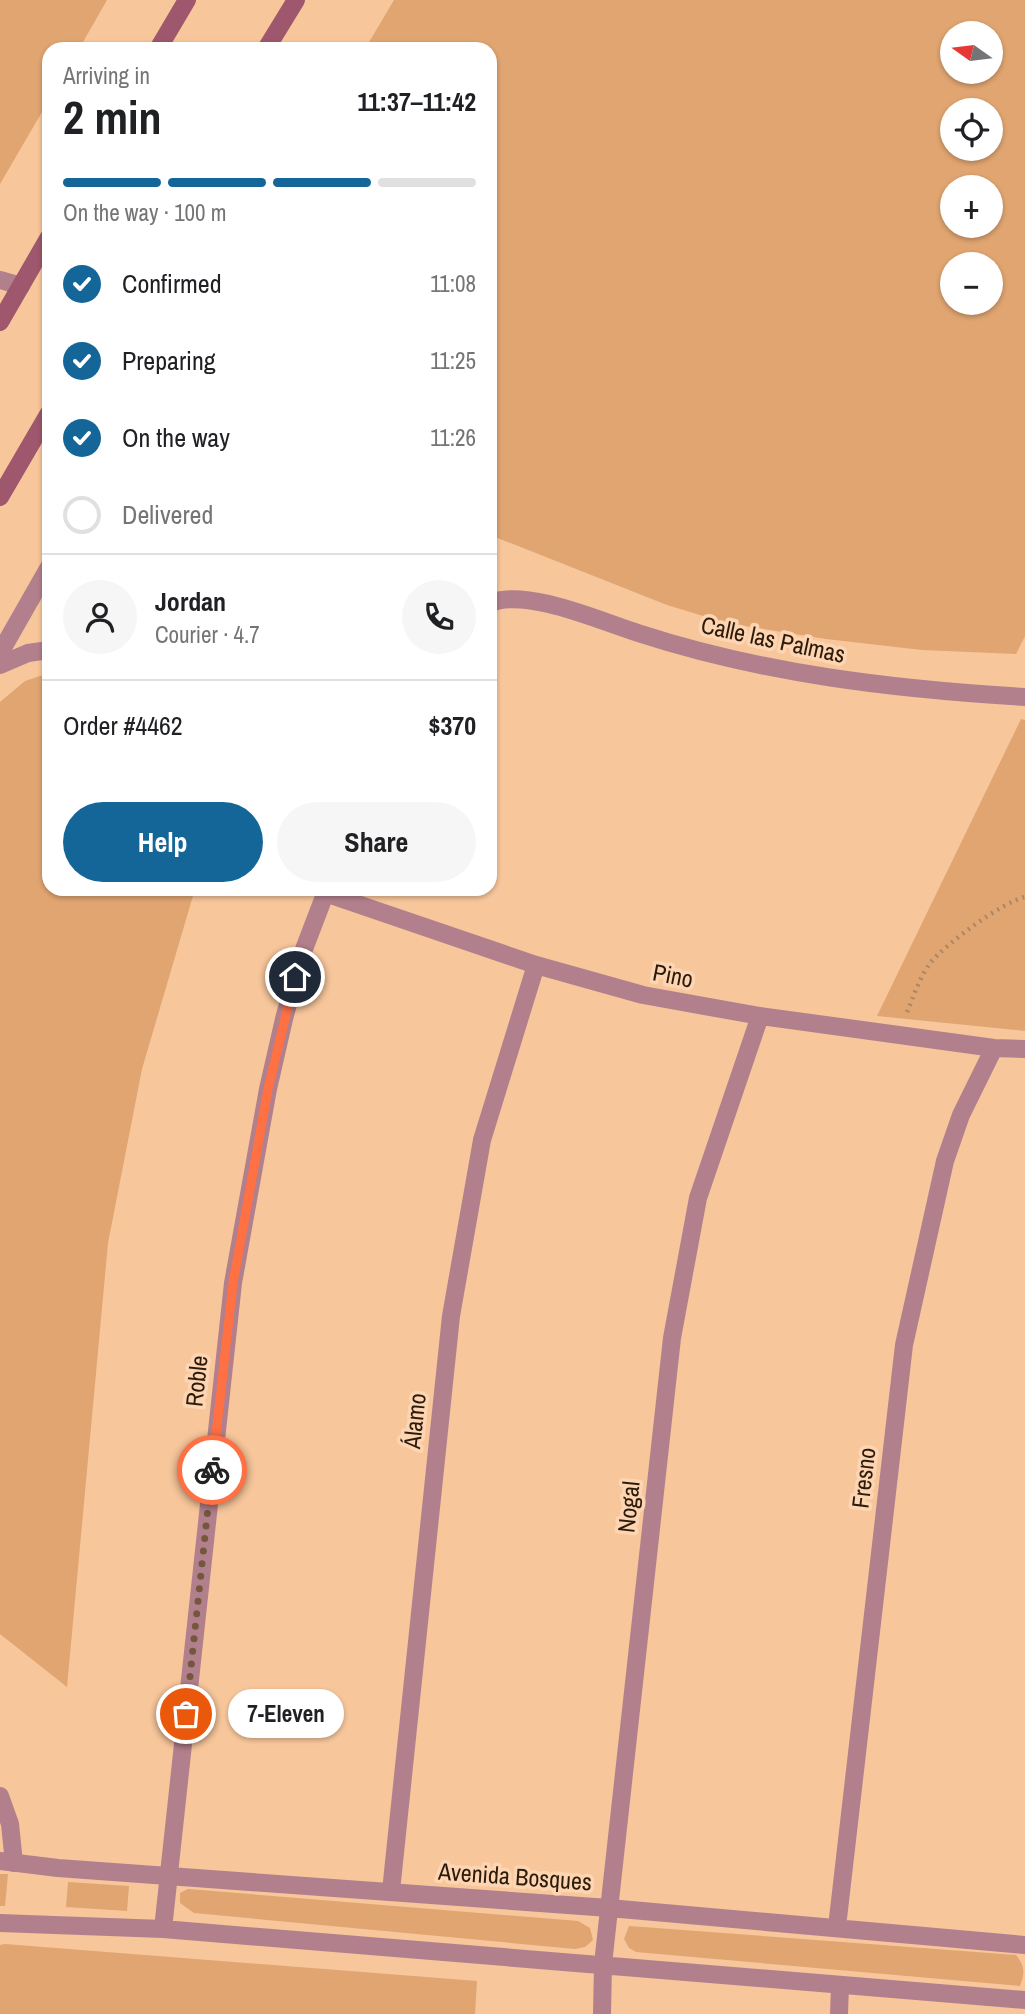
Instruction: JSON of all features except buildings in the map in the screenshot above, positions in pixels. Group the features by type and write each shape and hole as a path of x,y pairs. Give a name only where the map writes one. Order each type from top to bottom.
{"main road":[{"path":"162,42 187,0"},
{"path":"270,42 296,0"},
{"path":"0,322 42,249"},
{"path":"0,497 42,426"}],"street":[{"path":"0,280 21,286"},
{"path":"0,653 42,580"},
{"name":"Calle las Palmas","path":"497,600 517,598 540,602 665,642 740,662 818,677 938,692 1025,697"},
{"path":"0,665 29,653 42,651"},
{"name":"Roble","path":"163,1929 233,1283 278,1042 300,957 324,896"},
{"name":"Pino","path":"340,896 536,965 643,995 760,1016 994,1048 1025,1049"},
{"name":"Álamo","path":"391,1891 451,1317 482,1140 536,965"},
{"name":"Nogal","path":"601,2014 603,1964 672,1338 698,1198 760,1016"},
{"name":"Fresno","path":"836,1927 904,1345 945,1161 961,1115 994,1048"},
{"path":"0,1796 10,1824 7,1862"},
{"name":"Avenida Bosques","path":"7,1862 836,1927 1025,1945"},
{"path":"0,1923 34,1922 163,1929 1025,2000"},
{"path":"839,2014 841,1986"}],"path":[{"path":"895,1034 931,963 973,926 1002,906 1025,897"}],"shaded area":[{"path":"0,0 107,0 83,42 42,42 42,112 0,184"},
{"path":"394,0 1025,0 1025,636 1016,654 922,650 826,639 726,623 667,605 497,538 497,42 369,42"},
{"path":"42,675 42,896 193,896 142,1069 108,1243 67,1687 0,1634 0,702 25,681"},
{"path":"1021,719 1025,720 1025,1031 877,1016"},
{"path":"0,1874 8,1874 5,1906 0,1906"},
{"path":"68,1882 129,1886 127,1911 66,1907"},
{"path":"188,1889 578,1921 590,1928 593,1940 585,1947 575,1949 194,1913 180,1903 180,1893"},
{"path":"629,1926 1016,1955 1023,1966 1023,1973 1020,1986 636,1952 629,1948 624,1939"},
{"path":"0,1945 477,1981 475,2014 0,2014"}],"way so far":[{"path":"186,1714 212,1470"}],"place":[{"name":"7-Eleven","path":"186,1714"}],"route":[{"path":"212,1470 233,1283 268,1089 295,977"}]}
